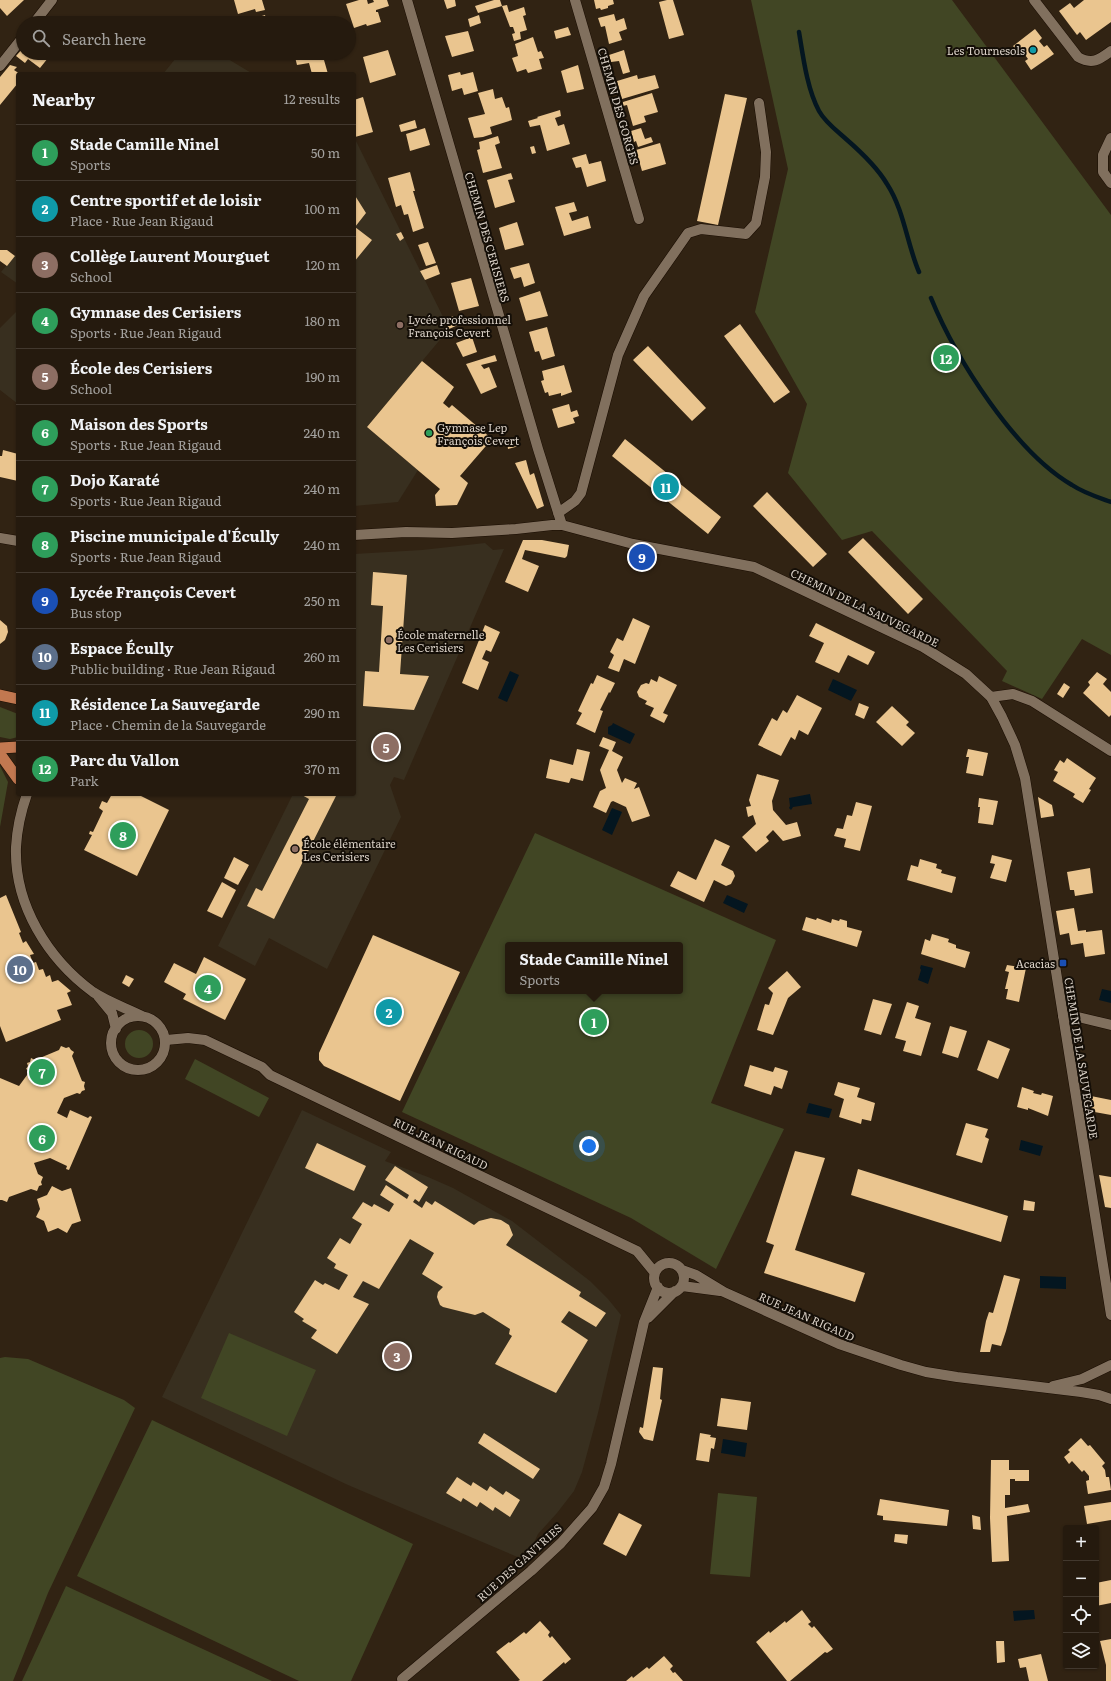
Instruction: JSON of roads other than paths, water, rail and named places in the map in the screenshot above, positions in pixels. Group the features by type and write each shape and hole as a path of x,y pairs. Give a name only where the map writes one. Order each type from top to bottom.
{"highway":[{"path":"0,695 16,699"},
{"path":"0,748 16,747"},
{"path":"0,754 16,776"}],"street":[{"path":"39,16 52,0"},
{"name":"CHEMIN DES CERISIERS","path":"407,0 538,449 562,525"},
{"name":"CHEMIN DES GORGES","path":"575,0 639,219"},
{"path":"1034,0 1078,57 1085,61 1092,62 1111,52"},
{"path":"0,66 16,46"},
{"path":"558,513 575,501 581,493 618,354 644,296 688,233 701,229 746,234 756,223 765,177 766,152 759,103"},
{"path":"1111,138 1103,155 1103,172 1111,183"},
{"name":"CHEMIN DE LA SAUVEGARDE","path":"356,535 406,532 452,533 562,525 633,544 754,567 923,647 966,674 991,697 1002,716 1015,745 1025,778 1111,1315"},
{"path":"0,538 16,541"},
{"path":"991,697 1013,694 1032,701 1111,751"},
{"path":"26,796 18,826 16,848 17,872 26,905 45,943 77,979 95,993 112,1013 116,1029"},
{"path":"95,993 142,1016 156,1023 161,1028 166,1040 161,1059 149,1069 134,1070 120,1064 112,1051 112,1036 120,1023 134,1016 142,1016"},
{"path":"1063,1016 1087,1019 1111,1025"},
{"name":"RUE JEAN RIGAUD","path":"166,1040 188,1038 210,1042 262,1067 270,1075 637,1251 655,1273"},
{"path":"644,1322 678,1288 684,1278 682,1270 673,1263 665,1263 657,1268 655,1273 655,1281 658,1287 666,1292 678,1288"},
{"name":"RUE JEAN RIGAUD","path":"682,1270 696,1275 724,1292 839,1344 901,1365 926,1372 1047,1387 1099,1395 1111,1399"},
{"name":"RUE DES GANTRIES","path":"402,1679 531,1571 561,1543 592,1508 604,1487 611,1464 644,1322 658,1287"},
{"name":"RUE JEAN RIGAUD","path":"678,1288 724,1292"},
{"name":"RUE JEAN RIGAUD","path":"1047,1387 1082,1379 1111,1365"}],"water":[{"path":"510,671 519,675 507,702 498,698"},
{"path":"833,679 857,690 851,701 828,690"},
{"path":"613,723 635,734 630,744 608,734 608,727"},
{"path":"810,794 812,804 793,807 791,810 789,808 789,798"},
{"path":"612,808 622,812 612,835 602,830"},
{"path":"727,895 748,904 744,913 723,903"},
{"path":"921,965 933,968 928,984 918,980"},
{"path":"1102,989 1111,991 1111,1003 1099,1000"},
{"path":"809,1103 832,1109 829,1118 806,1113"},
{"path":"1021,1140 1043,1146 1040,1156 1019,1150"},
{"path":"1040,1276 1066,1277 1066,1289 1040,1288"},
{"path":"723,1439 747,1443 745,1457 721,1453"},
{"path":"1034,1610 1035,1619 1014,1621 1013,1611"}],"waterway":[{"path":"799,32 808,83 819,111 828,123 868,160 887,184 893,194 919,272"},
{"path":"931,298 942,322 972,375 990,402 1029,450 1051,470 1072,485 1091,495 1111,502"}],"place":[{"name":"Les Tournesols","path":"1033,50"},
{"name":"Lycée professionnel François Cevert","path":"400,325"},
{"name":"Parc du Vallon","path":"946,358"},
{"name":"Gymnase Lep François Cevert","path":"429,433"},
{"name":"Résidence La Sauvegarde","path":"666,487"},
{"name":"Lycée François Cevert","path":"642,557"},
{"name":"École maternelle Les Cerisiers","path":"389,640"},
{"name":"École des Cerisiers","path":"386,747"},
{"name":"Piscine municipale d'Écully","path":"123,835"},
{"name":"École élémentaire Les Cerisiers","path":"295,849"},
{"name":"Acacias","path":"1063,963"},
{"name":"Espace Écully","path":"20,969"},
{"name":"Gymnase des Cerisiers","path":"208,988"},
{"name":"Centre sportif et de loisir","path":"389,1012"},
{"name":"Stade Camille Ninel","path":"594,1022"},
{"name":"Dojo Karaté","path":"42,1072"},
{"name":"Maison des Sports","path":"42,1138"},
{"name":"Collège Laurent Mourguet","path":"397,1356"}]}
